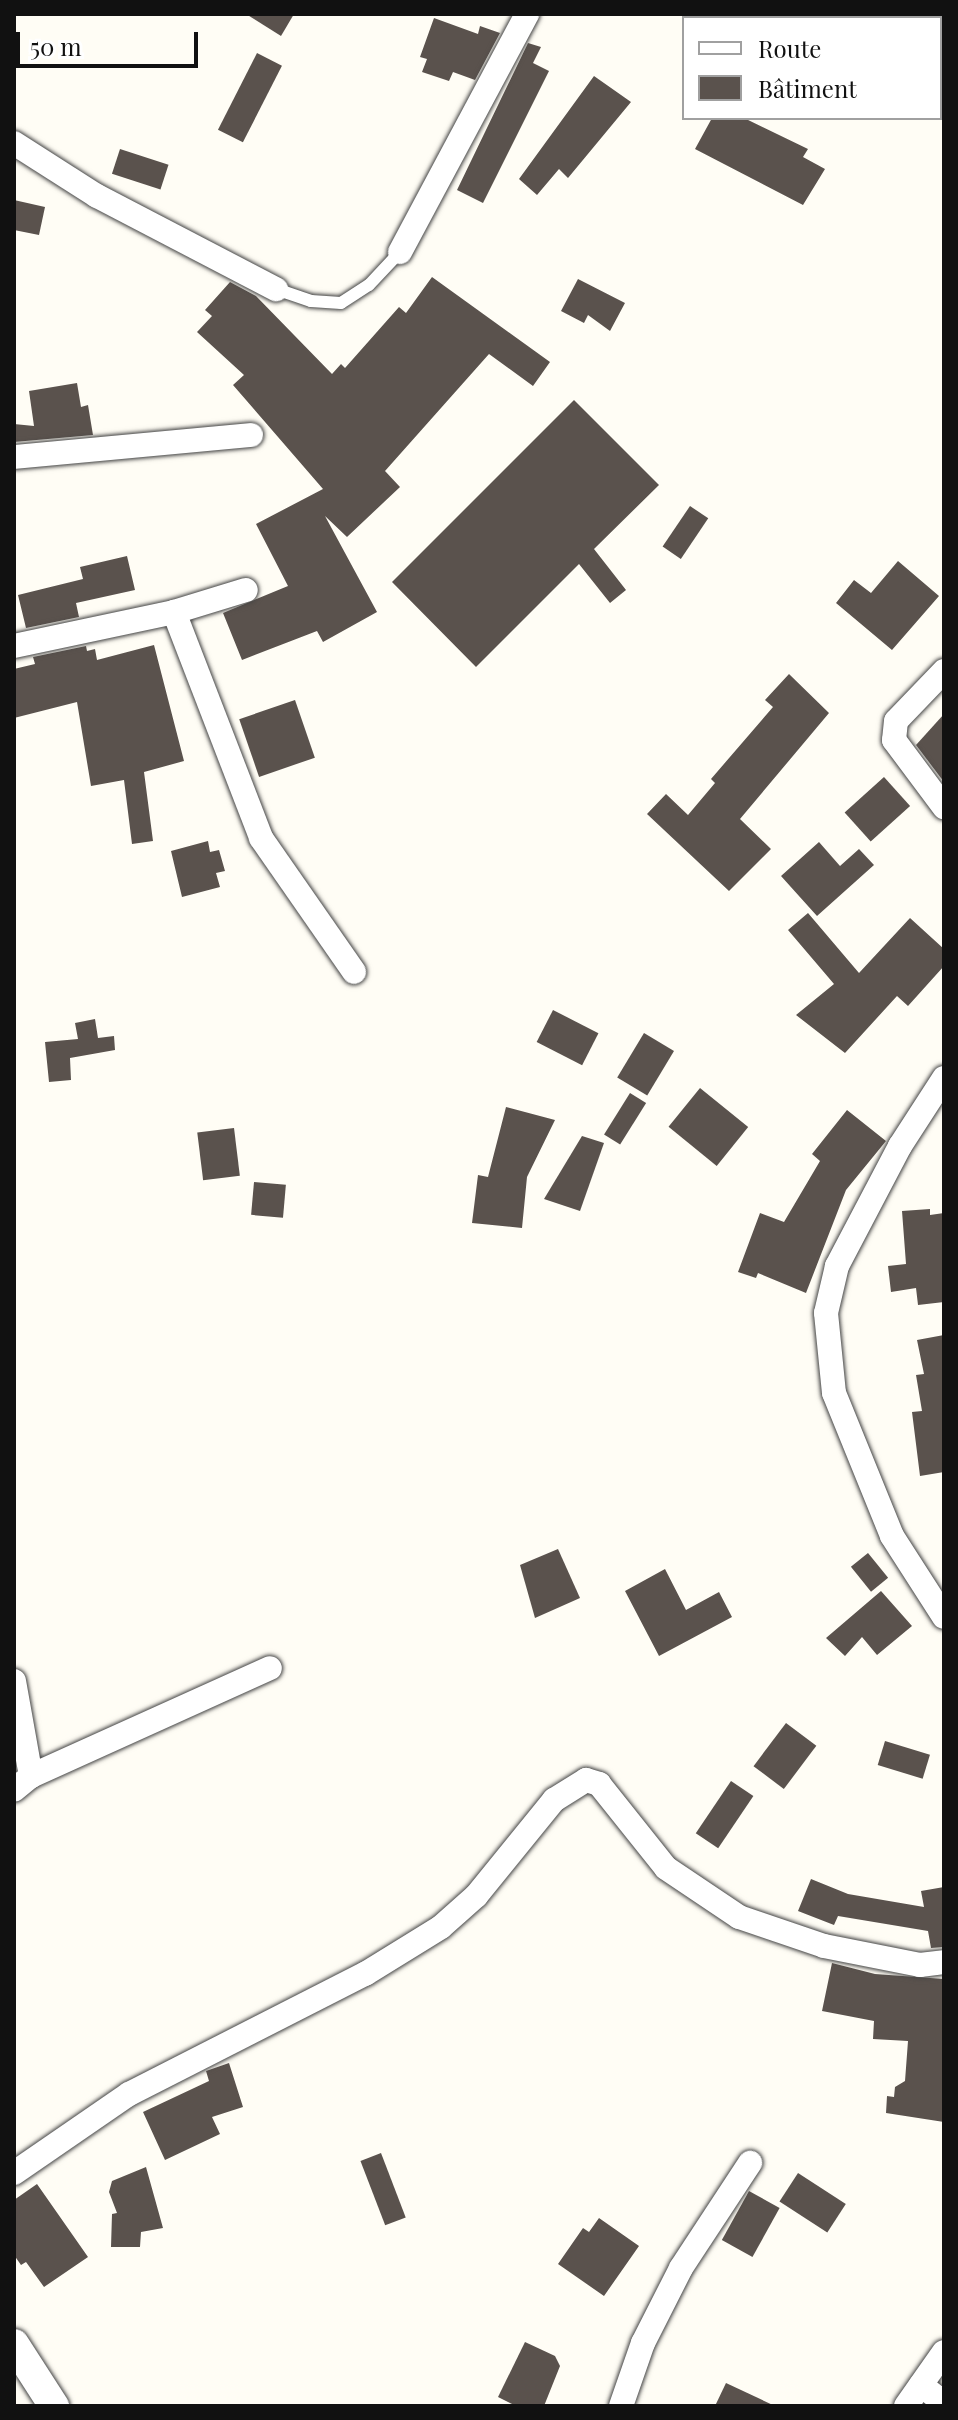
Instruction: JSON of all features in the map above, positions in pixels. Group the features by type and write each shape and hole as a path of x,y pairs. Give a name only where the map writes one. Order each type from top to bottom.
{"street":[{"path":"400,252 527,14"},
{"path":"14,143 97,196 276,289"},
{"path":"14,457 251,435"},
{"path":"14,646 174,612 246,590"},
{"path":"174,612 261,838 354,972"},
{"path":"944,671 896,721 894,740 944,807"},
{"path":"944,1078 900,1146 837,1266 826,1313 834,1393 892,1536 944,1617"},
{"path":"14,1681 22,1783 270,1668"},
{"path":"14,2173 129,2094 365,1974 441,1927 476,1896 554,1800 586,1780 599,1784 666,1868 739,1917 824,1946 920,1965 944,1962"},
{"path":"621,2406 643,2343 681,2268 750,2163"},
{"path":"14,2344 54,2406"},
{"path":"906,2406 944,2352"},
{"path":"921,2385 944,2403"}],"lane":[{"path":"276,289 311,301 341,303 369,285 400,252"}],"building":[{"path":"246,14 294,14 281,36"},
{"path":"434,18 478,34 480,26 500,33 475,80 453,72 449,81 422,72 427,59 420,57"},
{"path":"528,43 541,47 533,63 549,71 483,203 457,190"},
{"path":"257,53 282,66 243,142 218,130"},
{"path":"594,76 631,102 568,178 559,169 537,195 519,179"},
{"path":"711,120 748,120 808,149 803,157 825,169 803,205 695,149"},
{"path":"120,149 169,165 160,189 112,174"},
{"path":"14,200 45,207 39,235 14,230"},
{"path":"432,277 550,362 533,386 489,354 385,471 400,487 347,537 325,516 377,612 323,642 317,631 242,660 223,613 288,586 256,524 323,489 233,385 244,375 197,332 212,316 205,310 230,282 256,296 332,374 341,364 345,368 399,307 406,313"},
{"path":"578,279 625,303 610,331 588,315 584,323 561,311"},
{"path":"77,383 81,407 88,405 93,435 14,442 14,424 34,426 29,391"},
{"path":"574,400 659,485 594,549 626,590 610,603 579,564 476,667 392,582"},
{"path":"690,506 708,518 681,559 663,547"},
{"path":"127,556 135,590 76,603 79,617 26,628 18,595 83,579 80,567"},
{"path":"898,561 939,596 892,650 836,603 854,580 871,593"},
{"path":"154,645 184,761 144,772 153,841 132,844 124,780 91,786 77,702 14,718 14,669 35,664 33,657 86,646 87,651 95,649 97,660"},
{"path":"789,674 829,713 740,819 771,849 729,891 647,814 666,794 688,815 715,783 711,779 773,707 765,700"},
{"path":"295,700 315,758 259,777 239,719"},
{"path":"944,714 944,782 916,745"},
{"path":"884,777 910,806 871,841 845,812"},
{"path":"208,841 210,852 219,850 225,871 216,873 220,887 182,897 171,851"},
{"path":"819,842 840,866 859,849 874,865 817,916 781,876"},
{"path":"808,913 859,973 910,918 944,949 944,966 908,1006 897,996 845,1053 796,1015 834,984 788,930"},
{"path":"553,1010 598,1033 582,1065 537,1042"},
{"path":"95,1019 98,1038 114,1036 115,1050 70,1058 71,1080 49,1082 45,1042 78,1039 75,1023"},
{"path":"644,1033 674,1051 647,1096 617,1078"},
{"path":"700,1088 748,1127 717,1166 669,1127"},
{"path":"630,1093 646,1103 620,1145 604,1135"},
{"path":"506,1107 555,1120 527,1177 522,1228 472,1223 478,1175 488,1177"},
{"path":"847,1110 886,1141 846,1190 806,1293 758,1273 756,1278 738,1272 760,1213 784,1222 820,1161 812,1154"},
{"path":"234,1128 240,1176 203,1180 197,1133"},
{"path":"582,1136 604,1143 580,1211 544,1199"},
{"path":"254,1182 286,1185 283,1218 251,1215"},
{"path":"930,1209 930,1215 944,1213 944,1302 918,1305 916,1288 891,1292 888,1266 906,1264 902,1211"},
{"path":"944,1335 944,1472 920,1476 912,1412 922,1411 916,1375 924,1374 917,1340"},
{"path":"558,1549 580,1598 535,1618 520,1565"},
{"path":"868,1553 888,1578 871,1592 851,1567"},
{"path":"665,1569 686,1610 719,1592 732,1617 659,1656 625,1591"},
{"path":"881,1591 912,1626 877,1655 862,1637 845,1656 826,1638"},
{"path":"786,1723 816,1746 784,1789 754,1766"},
{"path":"885,1741 930,1755 923,1779 878,1765"},
{"path":"731,1781 753,1796 718,1848 696,1833"},
{"path":"811,1879 848,1894 924,1907 921,1891 944,1887 944,1947 931,1948 928,1931 838,1916 834,1925 798,1911"},
{"path":"832,1963 875,1974 944,1979 944,2122 886,2113 887,2096 894,2097 895,2087 905,2081 908,2041 873,2039 874,2021 822,2011"},
{"path":"229,2063 243,2107 212,2117 220,2134 165,2160 143,2112 209,2081 206,2071"},
{"path":"381,2153 406,2217 385,2225 360,2161"},
{"path":"146,2167 163,2228 141,2232 140,2247 111,2247 112,2214 117,2213 109,2192 112,2181"},
{"path":"798,2173 846,2204 827,2233 779,2202"},
{"path":"37,2184 88,2257 44,2287 26,2262 21,2265 14,2255 14,2200"},
{"path":"749,2191 780,2208 752,2257 722,2240"},
{"path":"599,2218 639,2246 604,2296 558,2264 583,2228 589,2232"},
{"path":"525,2342 555,2356 560,2366 544,2406 516,2406 498,2397"},
{"path":"726,2383 775,2406 715,2406"}]}
